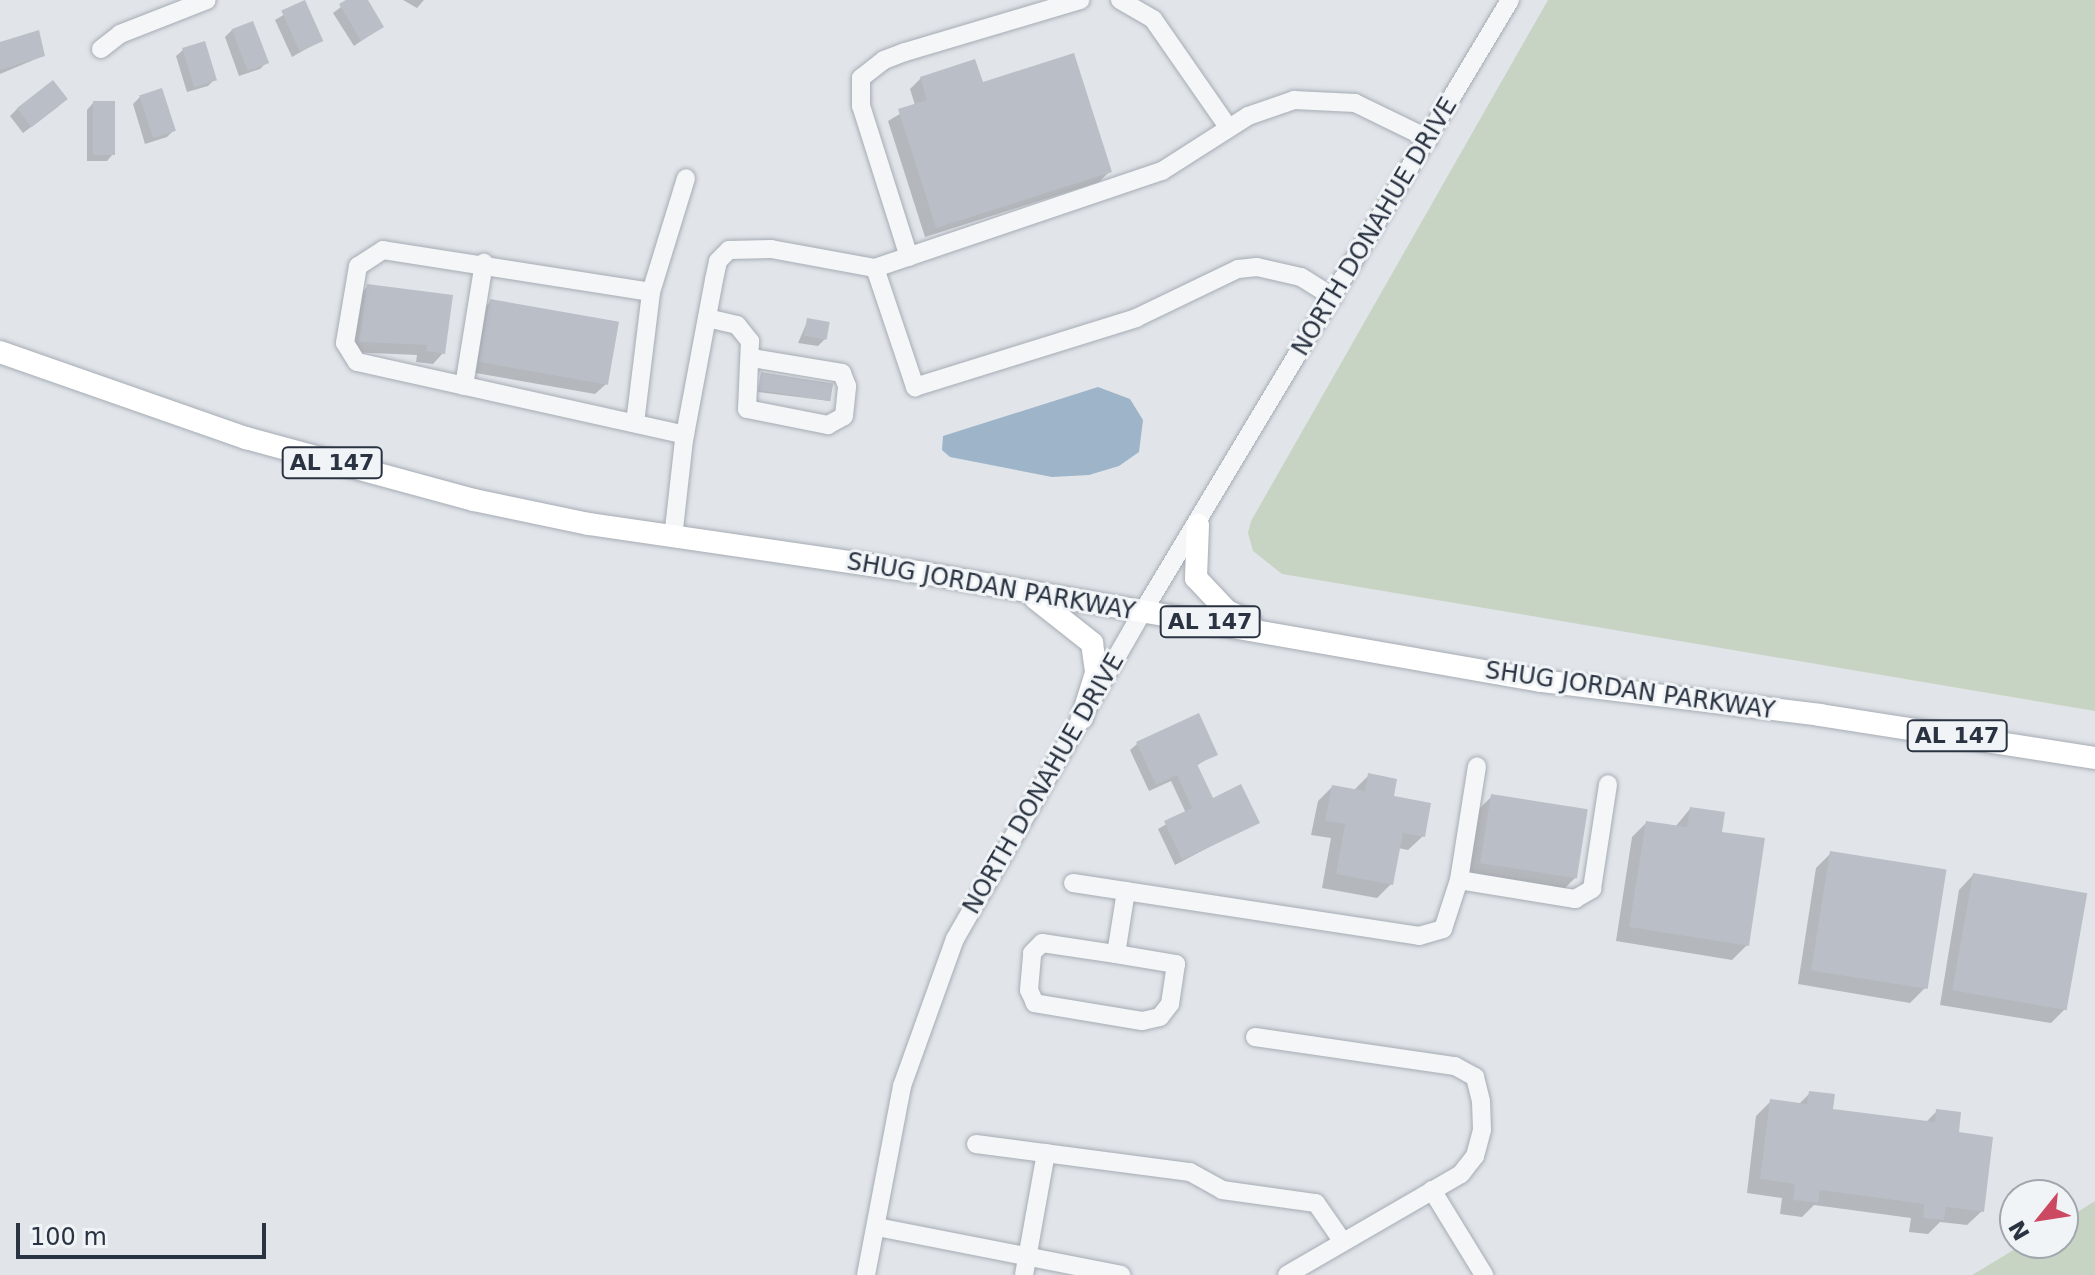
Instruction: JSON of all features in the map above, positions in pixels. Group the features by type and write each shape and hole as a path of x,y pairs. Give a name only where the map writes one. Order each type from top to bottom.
{"main road":[{"name":"SHUG JORDAN PARKWAY","path":"0,352 148,406 359,471 489,503 673,538 1027,592 1541,681 1820,715 2095,758"},
{"path":"1198,525 1196,578 1209,596 1227,611 1278,634"},
{"path":"1027,592 1092,643 1096,673 1082,718"}],"street":[{"path":"101,49 120,34 207,0"},
{"path":"909,257 861,106 861,78 905,52 1080,0"},
{"path":"1120,0 1153,19 1228,127"},
{"name":"NORTH DONAHUE DRIVE","path":"866,1275 902,1086 921,1022 955,939 1142,613 1198,525 1510,0"},
{"path":"673,538 685,435 718,261 742,246 875,268 1162,171 1228,127 1268,106 1321,99 1388,115 1429,139"},
{"path":"635,423 651,292 686,178"},
{"path":"651,292 400,249 371,254 358,266 345,343 357,362 685,435"},
{"path":"464,386 484,263"},
{"path":"875,268 915,387 1136,318 1238,269 1290,274 1333,297"},
{"path":"707,318 746,331 751,358 745,403 753,413 828,425 844,416 847,386 842,373 751,358"},
{"path":"1073,883 1419,936 1443,929 1459,880 1477,766"},
{"path":"1459,880 1575,899 1592,889 1608,784"},
{"path":"1116,954 1126,891"},
{"path":"1042,943 1116,954 1176,964 1170,1004 1160,1017 1142,1021 1035,1003 1029,990 1032,953 1042,943"},
{"path":"1255,1037 1455,1066 1475,1077 1482,1130 1475,1156 1461,1174 1289,1275"},
{"path":"976,1144 1190,1172 1222,1190 1316,1203 1343,1242"},
{"path":"1026,1266 1046,1153"},
{"path":"1432,1190 1484,1275"},
{"path":"877,1227 1026,1266 1121,1275"}],"green space":[{"path":"1548,0 2095,0 2095,711 1282,574 1253,551 1248,533 1251,521"},
{"path":"2095,1201 2095,1275 1972,1275 1999,1259 2079,1259 2079,1211"}],"water":[{"path":"1098,387 1130,399 1143,420 1139,452 1119,466 1089,475 1052,477 950,457 942,450 943,436"}],"building":[{"path":"305,0 323,41 300,52 281,11"},
{"path":"346,0 368,0 384,27 361,41 339,4"},
{"path":"253,21 269,63 248,71 232,29"},
{"path":"39,30 45,56 0,70 0,42"},
{"path":"205,41 217,80 194,87 182,48"},
{"path":"1074,53 1112,172 936,228 898,109 927,100 920,77 975,59 983,82"},
{"path":"53,80 68,99 32,127 17,108"},
{"path":"162,88 176,131 153,138 139,95"},
{"path":"93,101 115,101 115,155 93,155"},
{"path":"367,284 453,295 445,354 426,351 427,345 359,342"},
{"path":"490,299 619,322 608,385 479,362"},
{"path":"807,318 830,322 827,340 804,336"},
{"path":"761,372 833,383 830,401 758,390"},
{"path":"1199,713 1218,755 1197,764 1213,798 1241,784 1260,823 1182,860 1164,821 1192,808 1177,775 1156,785 1136,742"},
{"path":"1368,773 1397,779 1394,796 1431,803 1425,837 1403,833 1393,885 1336,874 1345,824 1325,821 1332,785 1365,791"},
{"path":"1491,794 1588,809 1577,878 1480,863"},
{"path":"1690,807 1725,812 1722,832 1765,838 1749,946 1629,927 1646,821 1687,827"},
{"path":"1830,851 1947,869 1928,989 1811,971"},
{"path":"1973,873 2087,893 2067,1010 1952,990"},
{"path":"1809,1091 1835,1094 1833,1109 1935,1122 1936,1109 1961,1112 1959,1132 1993,1137 1984,1212 1946,1207 1944,1220 1923,1218 1924,1204 1820,1190 1818,1203 1793,1200 1795,1184 1760,1179 1770,1099 1807,1104"}]}
